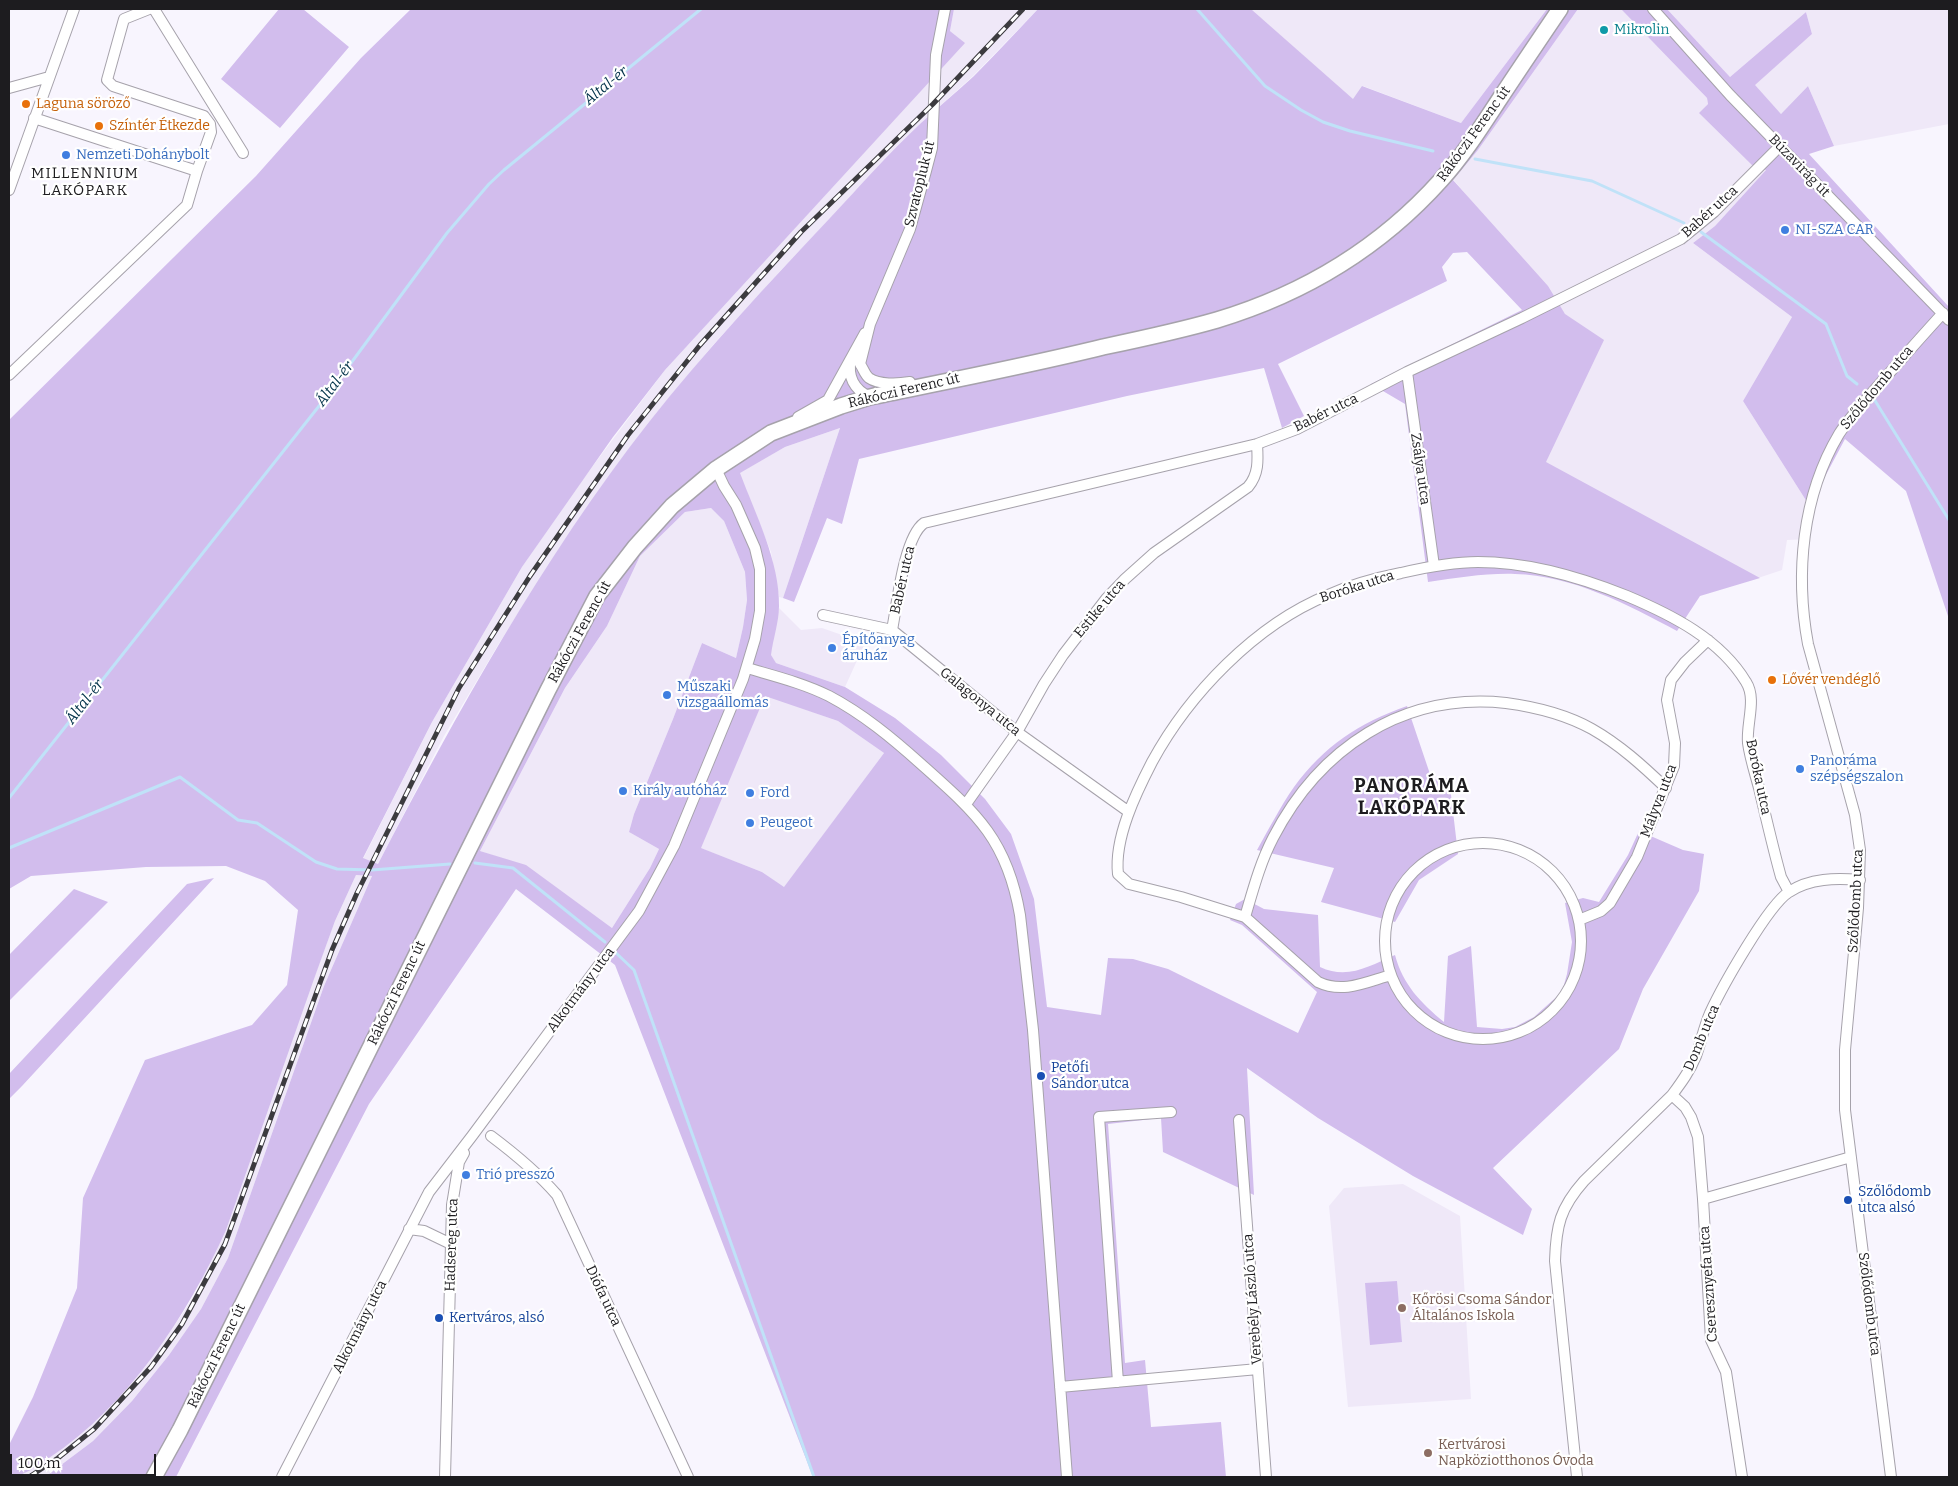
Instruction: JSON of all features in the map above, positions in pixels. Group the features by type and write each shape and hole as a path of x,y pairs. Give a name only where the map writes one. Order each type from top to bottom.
{"main road":[{"name":"Rákóczi Ferenc út","path":"154,1477 180,1430 548,690 597,596 635,547 672,506 716,469 771,433 865,395 971,376 1070,355 1217,320 1289,293 1344,263 1406,216 1441,180 1478,132 1560,9"}],"street":[{"path":"9,190 74,9"},
{"path":"9,375 187,205 197,171 212,132 210,124 204,116 113,86 108,80 124,19 149,9"},
{"path":"154,9 243,153"},
{"name":"Szvatopluk út","path":"771,433 828,400 870,324 910,229 932,148 936,55 945,9"},
{"name":"Búzavirág út","path":"1652,9 1730,95 1946,316"},
{"path":"9,88 49,77"},
{"path":"34,118 197,171"},
{"name":"Babér utca","path":"892,630 909,548 916,531 924,523 1257,444 1297,429 1407,372 1522,318 1681,239 1714,212 1780,146"},
{"name":"Szőlődomb utca","path":"1891,1477 1845,1110 1844,1075 1860,880 1860,850 1854,815 1810,656 1804,622 1802,576 1805,533 1815,487 1839,434 1855,412 1946,316"},
{"name":"Szvatopluk út","path":"865,395 861,382 860,364 870,324"},
{"path":"854,351 849,370 865,395"},
{"path":"860,364 868,378 879,382 898,384 971,376"},
{"name":"Zsálya utca","path":"1407,372 1434,566"},
{"name":"Estike utca","path":"966,804 1017,732 1063,655 1100,606 1125,579 1154,553 1230,500 1252,481 1258,463 1257,444"},
{"name":"Alkotmány utca","path":"282,1477 432,1188 639,911 674,846 746,668 760,611 760,569 755,548 748,529 716,469"},
{"name":"Boróka utca","path":"1391,976 1348,988 1327,986 1318,982 1245,917 1181,897 1129,884 1118,874 1117,866 1119,848 1129,812 1164,741 1179,719 1217,674 1242,651 1283,619 1305,605 1327,595 1380,577 1434,566 1478,562 1544,569 1613,590 1646,604 1672,616 1708,640 1727,658 1747,682 1749,688 1751,702 1749,746 1781,878 1789,892"},
{"name":"Galagonya utca","path":"823,615 892,630 1017,732 1129,812"},
{"name":"Mályva utca","path":"1579,920 1601,911 1610,903 1636,857 1674,766 1675,752 1667,700 1669,687 1674,675 1708,640"},
{"path":"746,668 784,678 828,696 887,734 966,804 981,821 1001,853 1013,882 1020,915 1033,1030 1067,1477"},
{"path":"1245,917 1262,859 1284,819 1309,784 1336,755 1366,734 1405,714 1426,708 1470,702 1493,702 1553,712 1591,728 1609,740 1640,763 1666,788"},
{"path":"1484,843 1498,844 1524,852 1537,859 1566,888 1573,901 1579,920 1582,942 1580,959 1569,989 1561,1001 1542,1020 1532,1026 1511,1035 1489,1039 1475,1039 1450,1034 1420,1016 1403,998 1391,976 1385,950 1387,920 1398,891 1424,862 1459,846 1484,843"},
{"name":"Domb utca","path":"1577,1477 1555,1261 1557,1229 1563,1209 1572,1195 1672,1095 1682,1082 1690,1067 1710,1013 1740,959 1773,908 1789,892 1817,880 1860,880"},
{"name":"Cseresznyefa utca","path":"1672,1095 1685,1107 1695,1126 1698,1137 1711,1340 1726,1372 1742,1477"},
{"path":"1118,1382 1099,1116 1171,1112"},
{"name":"Verebély László utca","path":"1239,1120 1266,1477"},
{"name":"Hadsereg utca","path":"445,1477 452,1205 459,1162 472,1136"},
{"name":"Diófa utca","path":"490,1136 531,1168 557,1195 688,1477"},
{"path":"1703,1199 1851,1157"},
{"path":"410,1229 424,1231 451,1244"},
{"path":"1060,1387 1258,1369"}],"shaded area":[{"path":"279,9 303,9 349,47 280,128 221,79"},
{"path":"411,9 954,9 950,31 965,43 665,370 613,437 522,567 432,722 363,858 378,864 439,750 503,637 573,527 649,422 737,318 875,170 921,123 974,76 1038,9 1251,9 1353,99 1362,86 1461,123 1547,9 1578,9 1478,150 1453,180 1548,286 1565,314 1604,340 1546,462 1760,578 1700,596 1677,631 1599,593 1557,580 1536,576 1504,574 1428,582 1405,404 1371,384 1522,310 1467,252 1453,253 1442,267 1447,281 1278,364 1304,416 1282,428 1264,368 1127,396 859,459 842,524 827,518 794,602 783,598 840,428 785,447 740,473 766,538 778,589 779,612 771,655 776,663 845,687 895,718 941,755 985,799 1011,834 1034,899 1047,1007 1101,1015 1108,958 1133,959 1168,969 1298,1033 1317,992 1242,925 1230,920 1236,904 1245,899 1264,909 1318,915 1320,967 1330,971 1349,972 1358,970 1395,955 1398,966 1414,993 1444,1022 1448,956 1471,946 1477,1027 1502,1029 1515,1027 1534,1017 1562,992 1572,942 1565,903 1583,898 1599,902 1628,855 1639,831 1683,850 1704,854 1699,891 1643,989 1619,1049 1493,1168 1532,1209 1523,1235 1413,1176 1318,1118 1247,1068 1254,1195 1163,1152 1161,1118 1108,1124 1125,1363 1145,1360 1151,1427 1221,1422 1226,1477 813,1477 615,965 516,889 369,1104 176,1477 45,1477 93,1441 132,1401 169,1355 201,1309 228,1258 324,986 372,876 356,875 335,921 226,1230 193,1294 153,1356 105,1412 78,1437 35,1468 14,1477 9,1477 9,1445 33,1397 77,1288 83,1198 145,1060 252,1025 287,985 298,910 265,881 226,866 146,867 31,876 9,889 9,420 256,176 361,58","holes":["711,508 724,521 745,572 747,600 736,658 702,643 634,814 629,832 659,849 650,868 612,928 526,865 480,851 565,688 607,626 640,556 685,512","765,696 838,721 884,753 784,887 762,872 701,848"]},
{"path":"954,9 1038,9 973,76 920,124 782,269 713,345 649,422 606,480 557,552 498,645 444,736 378,864 363,859 432,722 522,567 574,491 665,370 964,43 950,31"},
{"path":"1251,9 1547,9 1461,123 1363,86 1353,100"},
{"path":"1578,9 1621,9 1707,98 1708,104 1700,113 1766,170 1715,226 1693,243 1792,317 1743,401 1814,513 1810,539 1787,540 1782,570 1749,581 1483,487 1565,314 1453,179 1478,150"},
{"path":"1621,9 1667,9 1730,77 1806,12 1812,34 1755,85 1781,114 1808,86 1834,146 1809,154 1949,307 1949,619 1906,491 1845,439 1820,486 1814,513 1743,401 1792,317 1693,243 1715,226 1766,170 1752,165 1699,113 1708,104 1707,98"},
{"path":"1667,9 1949,9 1949,124 1834,146 1808,86 1781,114 1754,85 1812,34 1806,12 1730,77"},
{"path":"840,428 783,598 779,597 771,552 739,473 785,447"},
{"path":"711,508 724,521 745,572 747,600 736,658 702,643 634,814 629,832 659,849 650,868 612,928 526,866 480,851 565,688 607,626 640,556 685,512"},
{"path":"779,608 801,630 822,628 865,643 845,687 776,663 770,655"},
{"path":"765,695 838,721 884,753 784,888 762,872 700,848"},
{"path":"1407,706 1432,780 1449,778 1458,854 1419,880 1395,922 1321,902 1334,868 1257,850 1294,787 1318,759 1358,728"},
{"path":"356,875 372,876 324,986 228,1258 201,1309 169,1355 132,1401 93,1441 45,1477 19,1477 53,1455 118,1397 144,1368 198,1289 335,921"},
{"path":"214,878 9,1099 9,1074 187,884"},
{"path":"74,889 108,902 9,1001 9,955"},
{"name":"Kőrösi Csoma Sándor Általános Iskola","path":"1403,1184 1460,1216 1471,1399 1348,1407 1329,1206 1344,1188"},
{"path":"1397,1281 1402,1342 1370,1345 1365,1283"}],"waterway":[{"name":"Által-ér","path":"9,798 323,401 447,233 489,184 701,9"},
{"path":"1197,9 1265,86 1301,110 1323,122 1350,131 1433,151"},
{"path":"1475,159 1592,181 1684,223"},
{"path":"1701,232 1826,324 1847,376 1857,384"},
{"path":"1874,399 1949,520"},
{"path":"9,848 180,777 238,820 257,823 316,862 337,869 372,870 450,864"},
{"path":"475,863 513,868 605,942"},
{"path":"615,952 634,970 814,1477"}],"railway":[{"path":"29,1477 58,1458 94,1429 151,1367 182,1324 225,1244 332,950 357,893 459,688 530,576 628,435 700,345 801,232 933,104 1023,9"}],"place":[{"name":"Mikrolin","path":"1604,30"},
{"name":"Laguna söröző","path":"26,104"},
{"name":"Színtér Étkezde","path":"99,126"},
{"name":"Nemzeti Dohánybolt","path":"66,155"},
{"name":"NI-SZA CAR","path":"1785,230"},
{"name":"Építőanyag áruház","path":"832,648"},
{"name":"Lővér vendéglő","path":"1772,680"},
{"name":"Műszaki vizsgaállomás","path":"667,695"},
{"name":"Panoráma szépségszalon","path":"1800,769"},
{"name":"Király autóház","path":"623,791"},
{"name":"Ford","path":"750,793"},
{"name":"Peugeot","path":"750,823"},
{"name":"Petőfi Sándor utca","path":"1041,1076"},
{"name":"Trió presszó","path":"466,1175"},
{"name":"Szőlődomb utca alsó","path":"1848,1200"},
{"name":"Kőrösi Csoma Sándor Általános Iskola","path":"1402,1308"},
{"name":"Kertváros, alsó","path":"439,1318"},
{"name":"Kertvárosi Napköziotthonos Óvoda","path":"1428,1453"}],"district":[{"name":"MILLENNIUM LAKÓPARK","path":"85,182"},
{"name":"PANORÁMA LAKÓPARK","path":"1412,798"}]}
